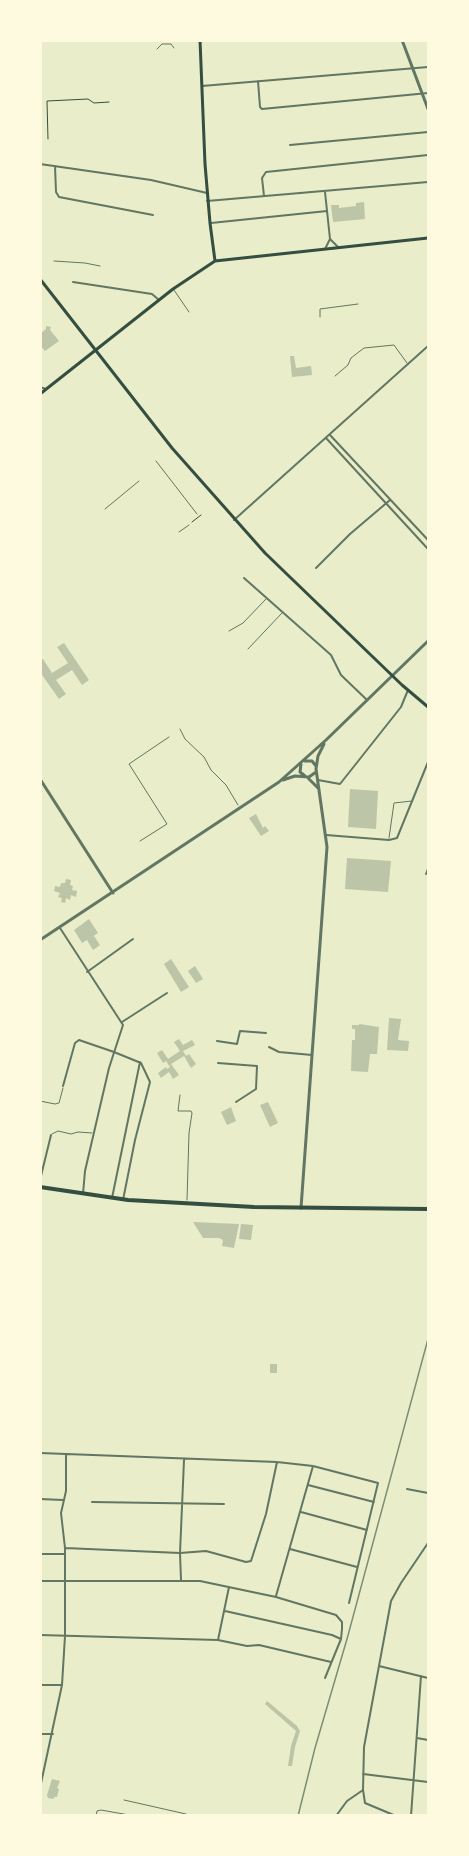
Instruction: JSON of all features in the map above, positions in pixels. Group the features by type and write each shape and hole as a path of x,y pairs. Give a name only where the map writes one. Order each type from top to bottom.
{"main road":[{"path":"200,40 207,201 215,261"},
{"path":"40,394 173,289 215,261 429,238"},
{"path":"40,279 172,448 234,520 265,553 408,690 429,707"},
{"path":"40,1187 123,1200 301,1208 429,1209"}],"street":[{"path":"402,40 429,109"},
{"path":"202,86 429,67"},
{"path":"258,81 262,109 429,93"},
{"path":"290,145 429,132"},
{"path":"264,197 262,178 266,172 429,155"},
{"path":"40,164 151,180 207,193"},
{"path":"55,166 56,192 59,197 153,215"},
{"path":"207,201 429,182"},
{"path":"325,192 330,239 325,249"},
{"path":"210,223 327,211"},
{"path":"330,239 338,247"},
{"path":"74,282 152,294 159,300"},
{"path":"234,520 429,346"},
{"path":"40,387 46,389"},
{"path":"330,434 429,540"},
{"path":"326,438 429,549"},
{"path":"316,567 390,500"},
{"path":"244,578 331,655 341,675 367,700"},
{"path":"40,940 279,782 429,641"},
{"path":"318,780 340,784 401,706 408,690"},
{"path":"279,782 291,777 314,775 320,750 326,740"},
{"path":"301,1208 327,847 320,791 316,768 310,760 302,762 299,767 300,772 320,791"},
{"path":"326,835 394,839 399,835 429,762"},
{"path":"40,779 113,893"},
{"path":"426,874 429,869"},
{"path":"60,928 122,1022 85,1171 83,1194"},
{"path":"87,972 133,939"},
{"path":"122,1022 167,993"},
{"path":"217,1041 237,1044 240,1031 266,1033"},
{"path":"63,1086 75,1042 79,1040 140,1062 150,1082 123,1200"},
{"path":"269,1047 279,1052 312,1054"},
{"path":"112,1198 140,1062"},
{"path":"218,1063 257,1066 256,1089 236,1102"},
{"path":"40,1180 51,1135"},
{"path":"40,1453 277,1462 313,1466 378,1483 349,1603"},
{"path":"40,1788 63,1685 65,1548 61,1513 66,1491 66,1454"},
{"path":"181,1580 184,1459"},
{"path":"65,1548 180,1553 206,1551 246,1562 253,1559 266,1514 277,1462"},
{"path":"276,1597 313,1466"},
{"path":"308,1485 374,1502"},
{"path":"407,1489 429,1493"},
{"path":"40,1499 63,1500"},
{"path":"92,1502 225,1504"},
{"path":"301,1512 367,1530"},
{"path":"396,1815 365,1803 364,1747 391,1601 429,1543"},
{"path":"291,1549 357,1567"},
{"path":"40,1554 65,1554"},
{"path":"40,1581 200,1581 276,1597 336,1616 342,1622 340,1639 325,1678"},
{"path":"218,1640 229,1587"},
{"path":"225,1611 332,1635 340,1639"},
{"path":"40,1635 218,1640 247,1646 259,1645 331,1662"},
{"path":"379,1666 429,1678"},
{"path":"411,1815 422,1676"},
{"path":"40,1685 63,1685"},
{"path":"40,1734 53,1734"},
{"path":"417,1738 429,1740"},
{"path":"363,1774 429,1782"},
{"path":"336,1815 347,1801 363,1790"}],"lane":[{"path":"157,49 162,44 171,44 174,48"},
{"path":"54,261 85,262 100,266"},
{"path":"173,289 189,312"},
{"path":"320,317 320,309 358,304"},
{"path":"335,376 351,358 364,348 394,345 408,364"},
{"path":"156,461 197,514"},
{"path":"105,508 139,482"},
{"path":"179,532 189,525"},
{"path":"229,631 243,622 267,598"},
{"path":"248,649 283,612"},
{"path":"180,729 185,739 204,757 211,770 226,785 240,809"},
{"path":"140,841 167,824 129,764 170,737"},
{"path":"389,840 394,803 412,801"},
{"path":"40,1101 59,1103 63,1086"},
{"path":"180,1095 178,1111 191,1111 192,1113 189,1133 187,1203"},
{"path":"51,1135 58,1131 71,1134 86,1132 94,1134"},
{"path":"124,1800 186,1814"},
{"path":"96,1815 99,1810 129,1815"}],"path":[{"path":"48,139 47,101 88,99 94,103 109,102"},
{"path":"189,525 201,515"}],"building":[{"path":"364,202 365,219 333,222 331,205 339,205 339,208 356,206 356,203"},
{"path":"46,326 51,327 50,330 59,341 45,351 40,345 40,334"},
{"path":"290,356 294,356 296,368 311,366 312,375 292,377"},
{"path":"64,643 89,680 82,685 72,670 56,680 66,694 59,699 40,672 40,660 43,659 52,673 68,663 57,647"},
{"path":"350,789 378,791 376,829 348,827"},
{"path":"256,814 263,828 265,826 269,831 261,836 249,818"},
{"path":"347,858 391,861 388,892 345,889"},
{"path":"66,879 71,880 72,890 77,891 76,897 71,895 70,900 66,898 65,903 61,902 62,898 58,897 60,893 54,891 55,886 60,887"},
{"path":"89,919 98,933 89,939 94,936 100,945 93,950 87,940 82,943 74,930"},
{"path":"171,959 189,987 181,992 164,964"},
{"path":"195,966 203,979 196,983 188,971"},
{"path":"389,1018 401,1019 398,1040 409,1041 408,1051 387,1050"},
{"path":"352,1025 379,1027 377,1054 370,1054 368,1072 351,1071 352,1040 355,1040 355,1029 352,1029"},
{"path":"179,1039 183,1045 192,1040 195,1045 183,1051 186,1056 189,1054 196,1064 191,1068 184,1056 171,1064 179,1075 173,1079 169,1072 161,1078 158,1073 170,1067 166,1061 163,1063 157,1053 162,1050 168,1059 180,1051 174,1042"},
{"path":"268,1102 278,1123 270,1127 260,1105"},
{"path":"231,1107 236,1121 227,1125 221,1112"},
{"path":"193,1222 239,1224 234,1248 222,1246 223,1240 219,1238 203,1238"},
{"path":"241,1224 253,1225 251,1240 239,1239"},
{"path":"270,1364 277,1364 277,1373 270,1373"},
{"path":"267,1701 300,1731 292,1766 288,1766 296,1731 265,1704"},
{"path":"52,1779 60,1781 57,1797 54,1799 48,1798 47,1795"}],"railway":[{"path":"298,1816 428,1339"}]}
